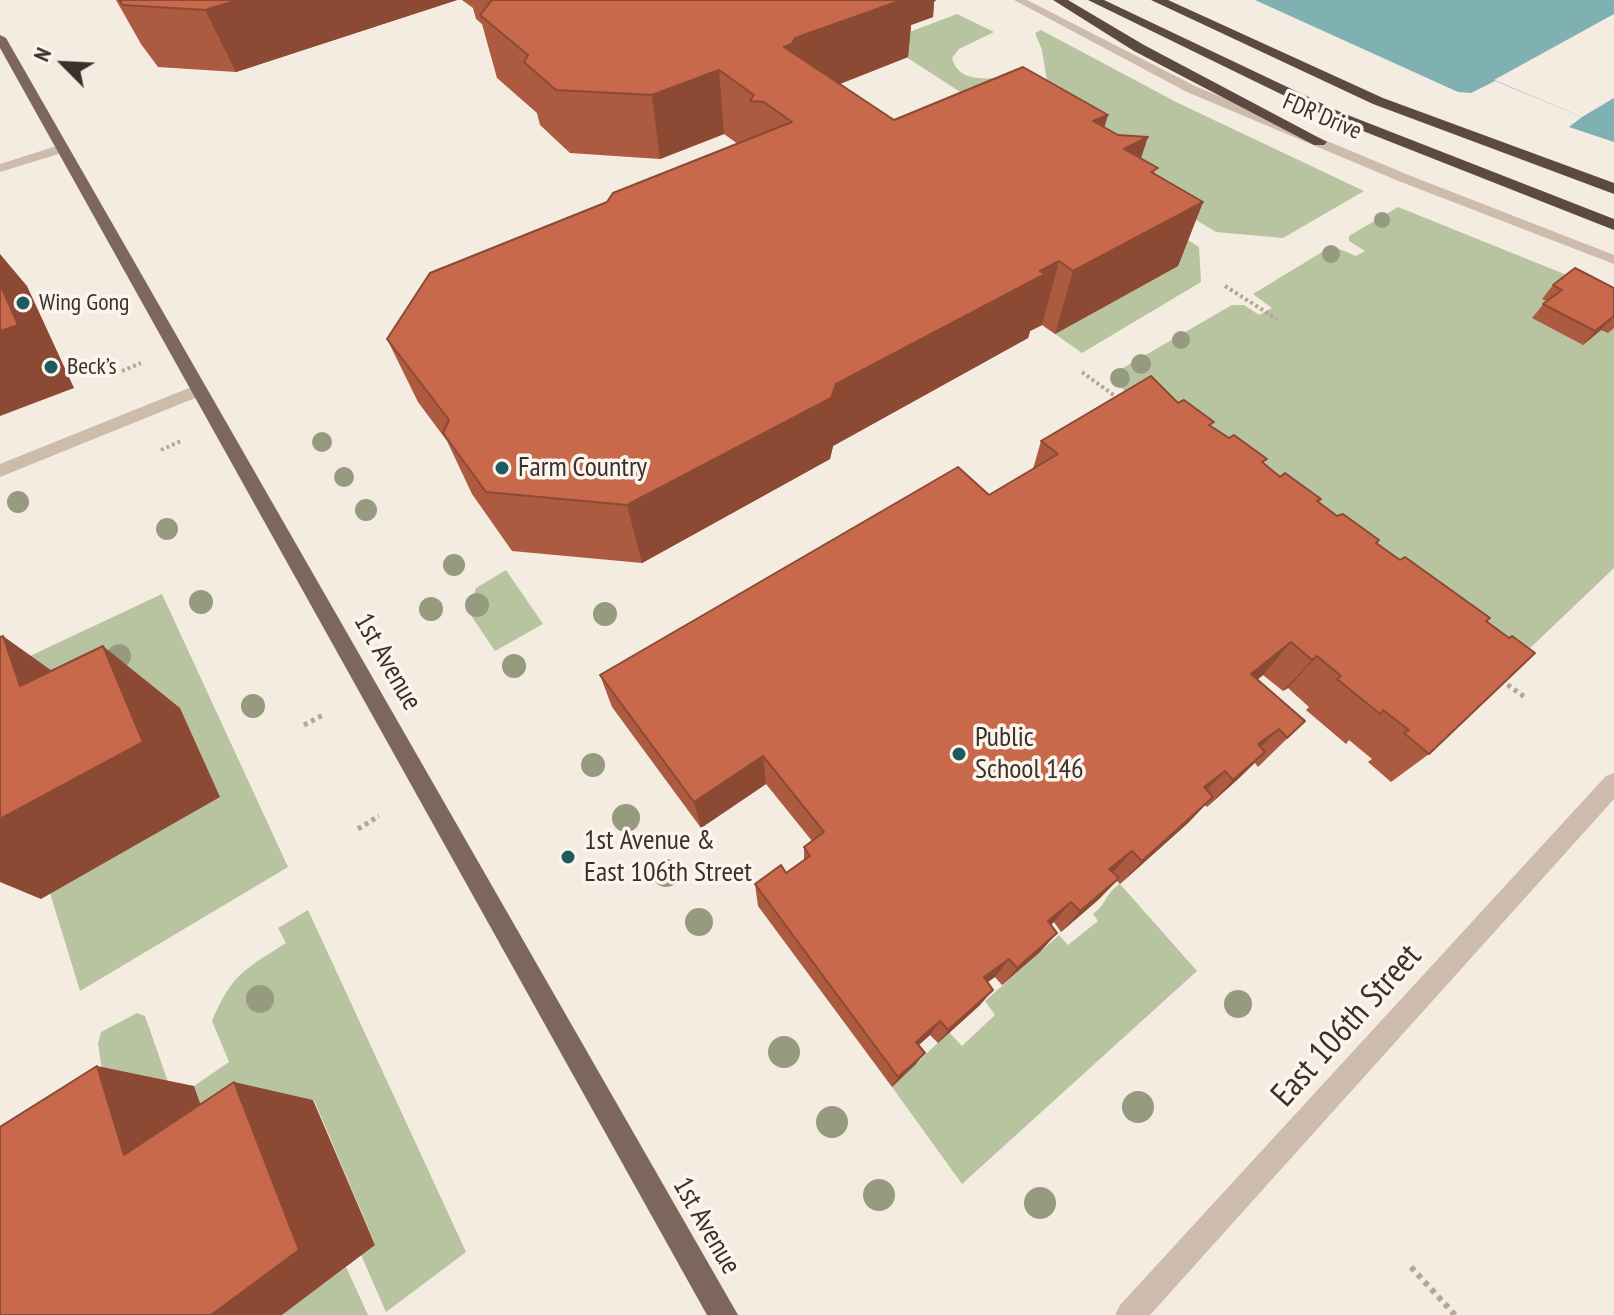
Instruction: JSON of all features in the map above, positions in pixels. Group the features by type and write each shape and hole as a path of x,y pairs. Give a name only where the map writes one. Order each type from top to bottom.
{"highway":[{"path":"1059,0 1139,48 1319,142"},
{"name":"FDR Drive","path":"1094,0 1335,115 1614,225"},
{"name":"FDR Drive","path":"1157,0 1378,101 1614,189"}],"main road":[{"name":"1st Avenue","path":"0,38 723,1315"}],"street":[{"name":"FDR Drive","path":"1019,0 1191,89 1614,260"},
{"path":"0,168 63,148"},
{"path":"0,471 199,390"},
{"name":"East 106th Street","path":"1130,1315 1614,783"}],"path":[{"path":"1225,286 1277,319"},
{"path":"122,371 141,363"},
{"path":"1082,372 1120,400"},
{"path":"161,450 181,441"},
{"path":"1500,679 1526,698"},
{"path":"304,725 325,714"},
{"path":"358,829 379,816"},
{"path":"1411,1267 1455,1315"}],"green space":[{"path":"957,14 994,32 959,49 952,58 956,67 977,78 1013,77 985,108 883,42"},
{"path":"1041,30 1178,103 1364,191 1283,238 1216,232 1095,159 1053,120 1042,50 1035,33"},
{"path":"1398,207 1614,294 1614,568 1506,671 1112,381 1111,375 1232,305 1244,305 1259,315 1272,308 1253,294 1332,246 1356,256 1365,251 1349,241 1349,236"},
{"path":"1158,221 1199,247 1201,282 1082,353 1055,334 1137,288"},
{"path":"506,570 543,624 495,651 468,611 476,588"},
{"path":"162,594 288,867 80,991 50,893 0,670"},
{"path":"1120,884 1197,971 962,1184 892,1087 949,1032 962,1046 995,1015 985,1001 1059,935 1068,945 1098,921 1093,914"},
{"path":"308,910 466,1252 386,1312 361,1255 375,1244 314,1100 222,1163 194,1086 229,1062 212,1021 227,992 241,974 286,943 278,928"},
{"path":"137,1013 145,1016 174,1099 103,1077 98,1044 101,1032"},
{"path":"346,1267 368,1315 283,1314"}],"water":[{"path":"1255,0 1614,0 1614,142 1569,127 1582,117 1495,81 1471,93 1458,92"}],"pier":[{"path":"1614,14 1614,98 1582,117 1494,80"}],"building":[{"path":"119,0 238,0 205,10 123,5"},
{"path":"492,0 902,0 795,38 792,44 784,47 894,120 1023,67 1108,115 1093,121 1118,135 1148,137 1124,149 1158,168 1151,172 1203,202 1073,271 1059,261 1040,271 1045,274 836,384 831,398 627,505 486,492 443,433 449,420 387,339 430,273 607,202 613,193 792,122 764,102 750,101 754,95 719,70 652,95 556,90 524,62 528,55 480,15"},
{"path":"1575,268 1614,288 1614,316 1595,331 1543,304 1562,290 1553,285"},
{"path":"0,284 18,325 0,331"},
{"name":"Public School 146","path":"1151,376 1178,403 1184,400 1214,422 1209,425 1229,438 1234,435 1267,459 1262,462 1280,477 1285,473 1321,499 1317,501 1337,516 1343,514 1379,540 1376,543 1400,560 1405,557 1490,618 1486,621 1509,638 1512,636 1535,653 1429,754 1404,733 1409,730 1383,710 1380,714 1337,679 1341,676 1317,656 1312,660 1291,642 1251,674 1305,721 1287,738 1279,729 1258,744 1265,752 1233,780 1225,771 1204,787 1213,797 1142,861 1132,851 1109,869 1119,878 1080,911 1071,902 1048,921 1057,933 1017,968 1009,959 984,977 993,990 948,1030 940,1021 916,1042 925,1053 898,1077 755,884 781,865 786,873 810,856 804,847 824,832 763,756 694,802 600,675 958,467 989,495 1058,454 1041,441"},
{"path":"3,636 20,686 103,646 143,742 0,819 0,637"},
{"path":"97,1066 124,1155 234,1082 299,1250 211,1315 0,1315 0,1127"}],"place":[{"name":"Wing Gong","path":"23,303"},
{"name":"Beck’s","path":"51,367"},
{"name":"Farm Country","path":"502,468"},
{"name":"Public School 146","path":"959,754"},
{"name":"1st Avenue & East 106th Street","path":"568,857"}]}
